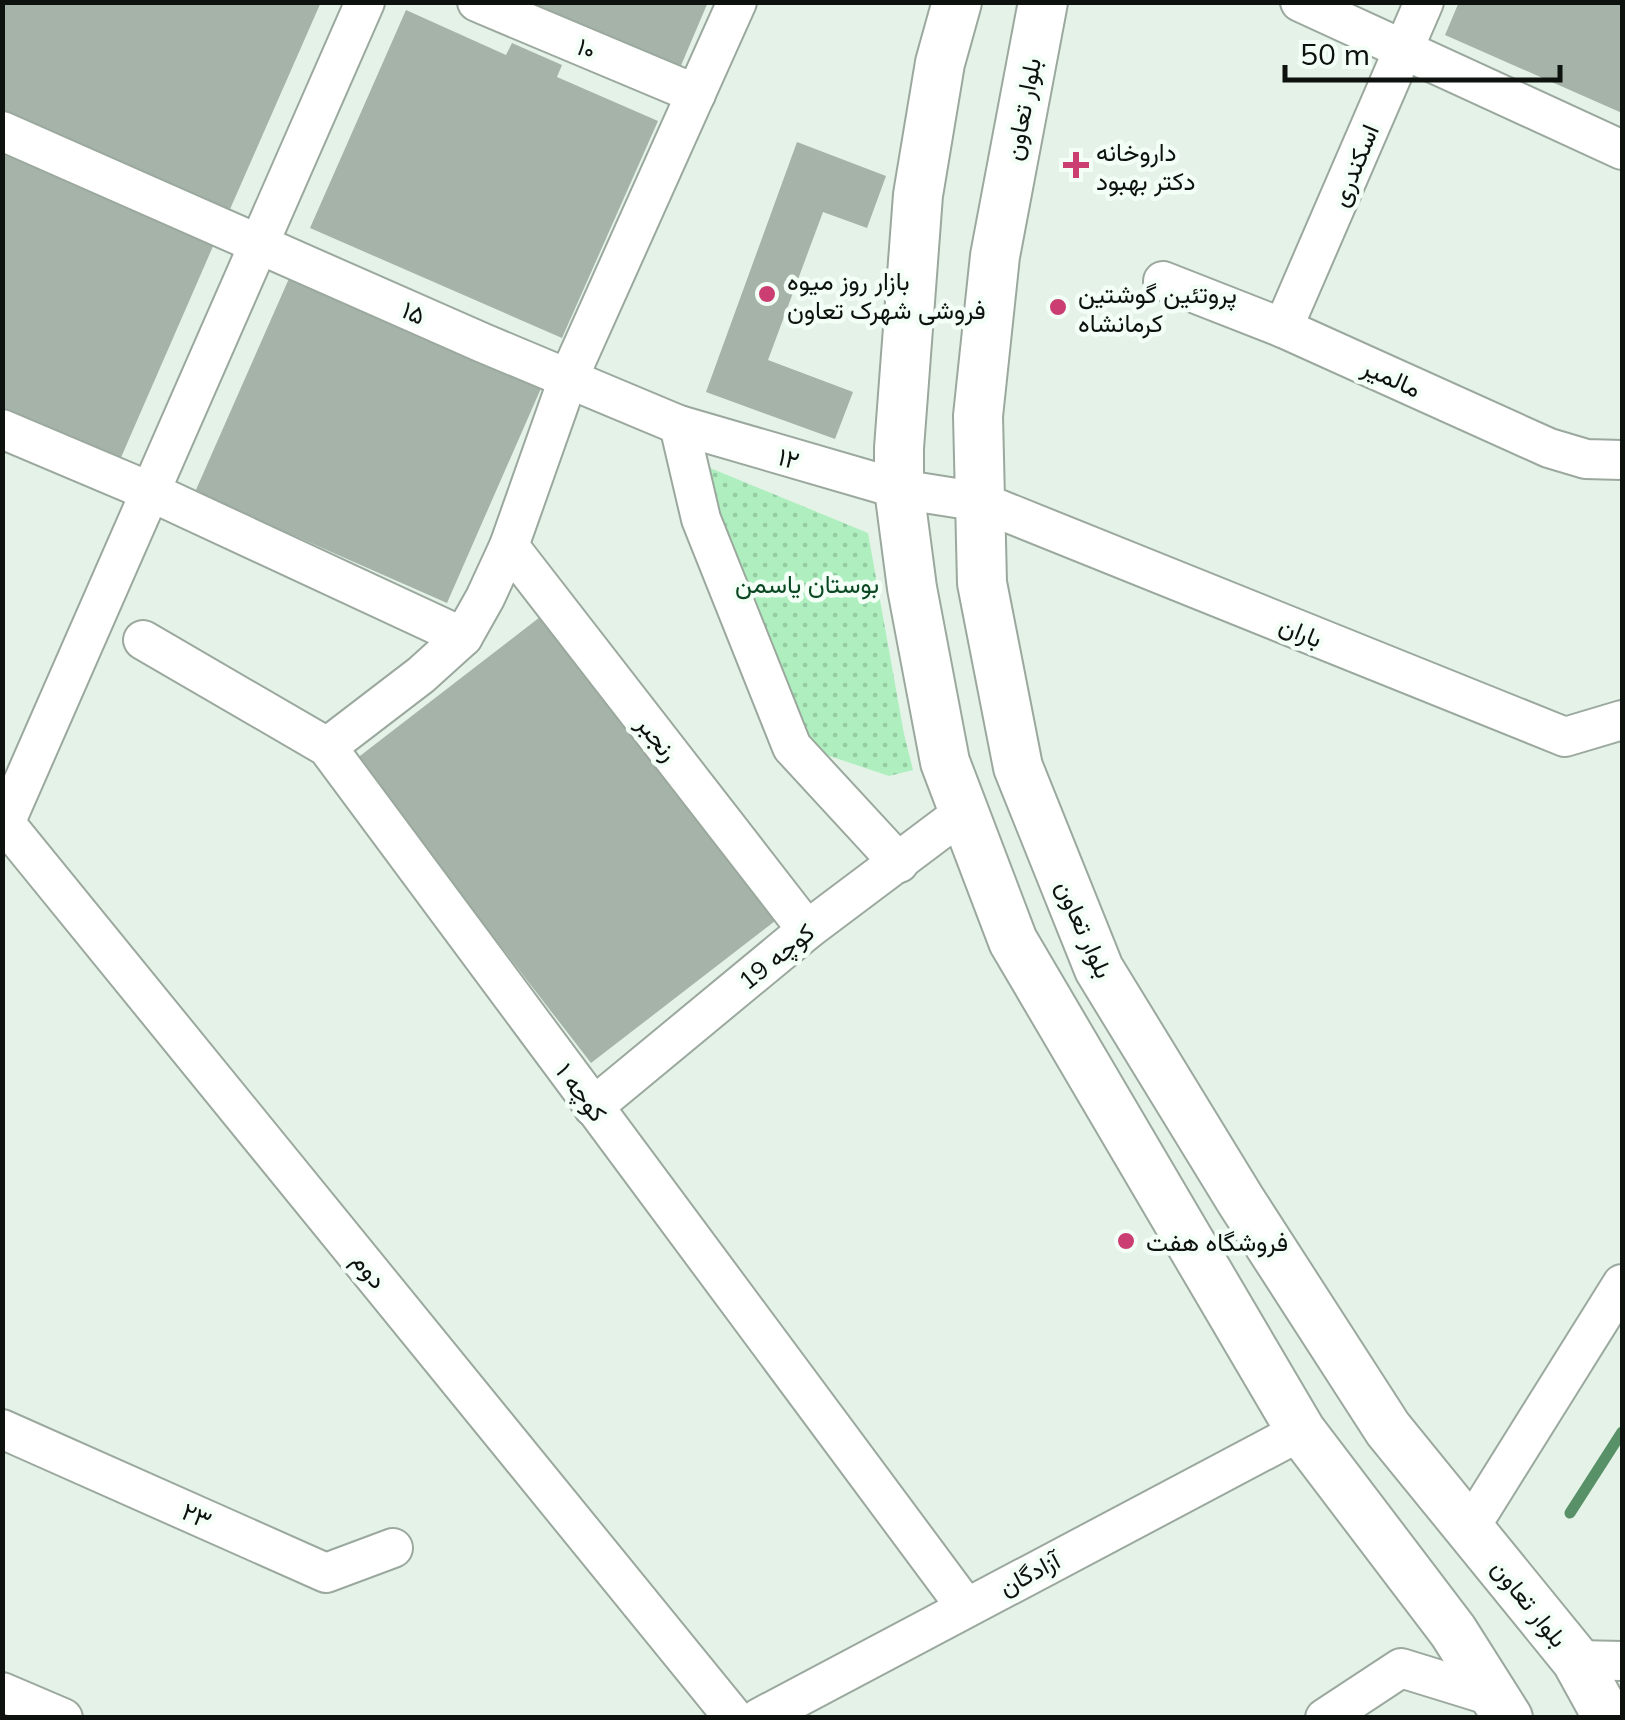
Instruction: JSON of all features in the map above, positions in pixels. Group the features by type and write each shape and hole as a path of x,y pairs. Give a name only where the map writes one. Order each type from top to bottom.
{"main road":[{"path":"957,2 940,63 918,195 899,489 912,588 944,762 1013,941 1301,1431 1453,1631 1501,1707"},
{"name":"بلوار تعاون","path":"1044,2 996,256 978,416 982,583 1018,767 1099,969 1241,1201 1388,1429 1469,1529 1599,1660 1608,1718"}],"street":[{"name":"۱۰","path":"477,2 696,94"},
{"path":"326,747 421,675 463,637 509,546 568,379 738,2"},
{"path":"1300,2 1622,150"},
{"name":"اسکندری","path":"1283,328 1424,2"},
{"path":"4,827 260,245 358,5"},
{"name":"۱۵","path":"2,130 679,425"},
{"name":"مالمیر","path":"1163,281 1283,328 1549,448 1586,459 1622,460"},
{"path":"679,425 702,520 792,747 899,863"},
{"name":"۱۲","path":"679,425 899,489 980,502"},
{"path":"2,429 151,492 463,637"},
{"name":"باران","path":"980,502 1566,737 1622,720"},
{"name":"رنجبر","path":"509,546 807,930"},
{"name":"کوچه ۱","path":"142,640 326,747 965,1606"},
{"name":"کوچه 19","path":"593,1107 807,930 964,812"},
{"name":"دوم","path":"4,827 734,1718"},
{"path":"1469,1529 1622,1284"},
{"name":"۲۳","path":"2,1429 326,1573 393,1548"},
{"name":"آزادگان","path":"759,1718 1301,1431"},
{"path":"1325,1718 1401,1668 1501,1707"},
{"path":"2,1692 63,1718"}],"green space":[{"name":"بوستان یاسمن","path":"703,465 868,533 913,770 889,776 797,745 761,650"}],"building":[{"path":"2,2 321,2 227,216 2,117"},
{"path":"511,2 708,2 677,75"},
{"path":"1459,2 1622,2 1622,113 1445,35"},
{"path":"406,10 506,55 512,43 562,65 557,77 658,121 562,338 310,228"},
{"name":"بازار روز میوه فروشی شهرک تعاون","path":"797,142 886,176 867,228 823,212 768,360 853,392 835,439 706,392"},
{"path":"2,150 214,244 119,462 2,410"},
{"path":"291,274 542,386 447,603 195,492"},
{"path":"544,614 779,918 591,1063 356,759"}],"waterway":[{"path":"1570,1513 1622,1432"}],"place":[{"name":"داروخانه دکتر بهبود","path":"1076,165"},
{"name":"بازار روز میوه فروشی شهرک تعاون","path":"767,294"},
{"name":"پروتئین گوشتین کرمانشاه","path":"1058,307"},
{"name":"فروشگاه هفت","path":"1126,1241"}]}
